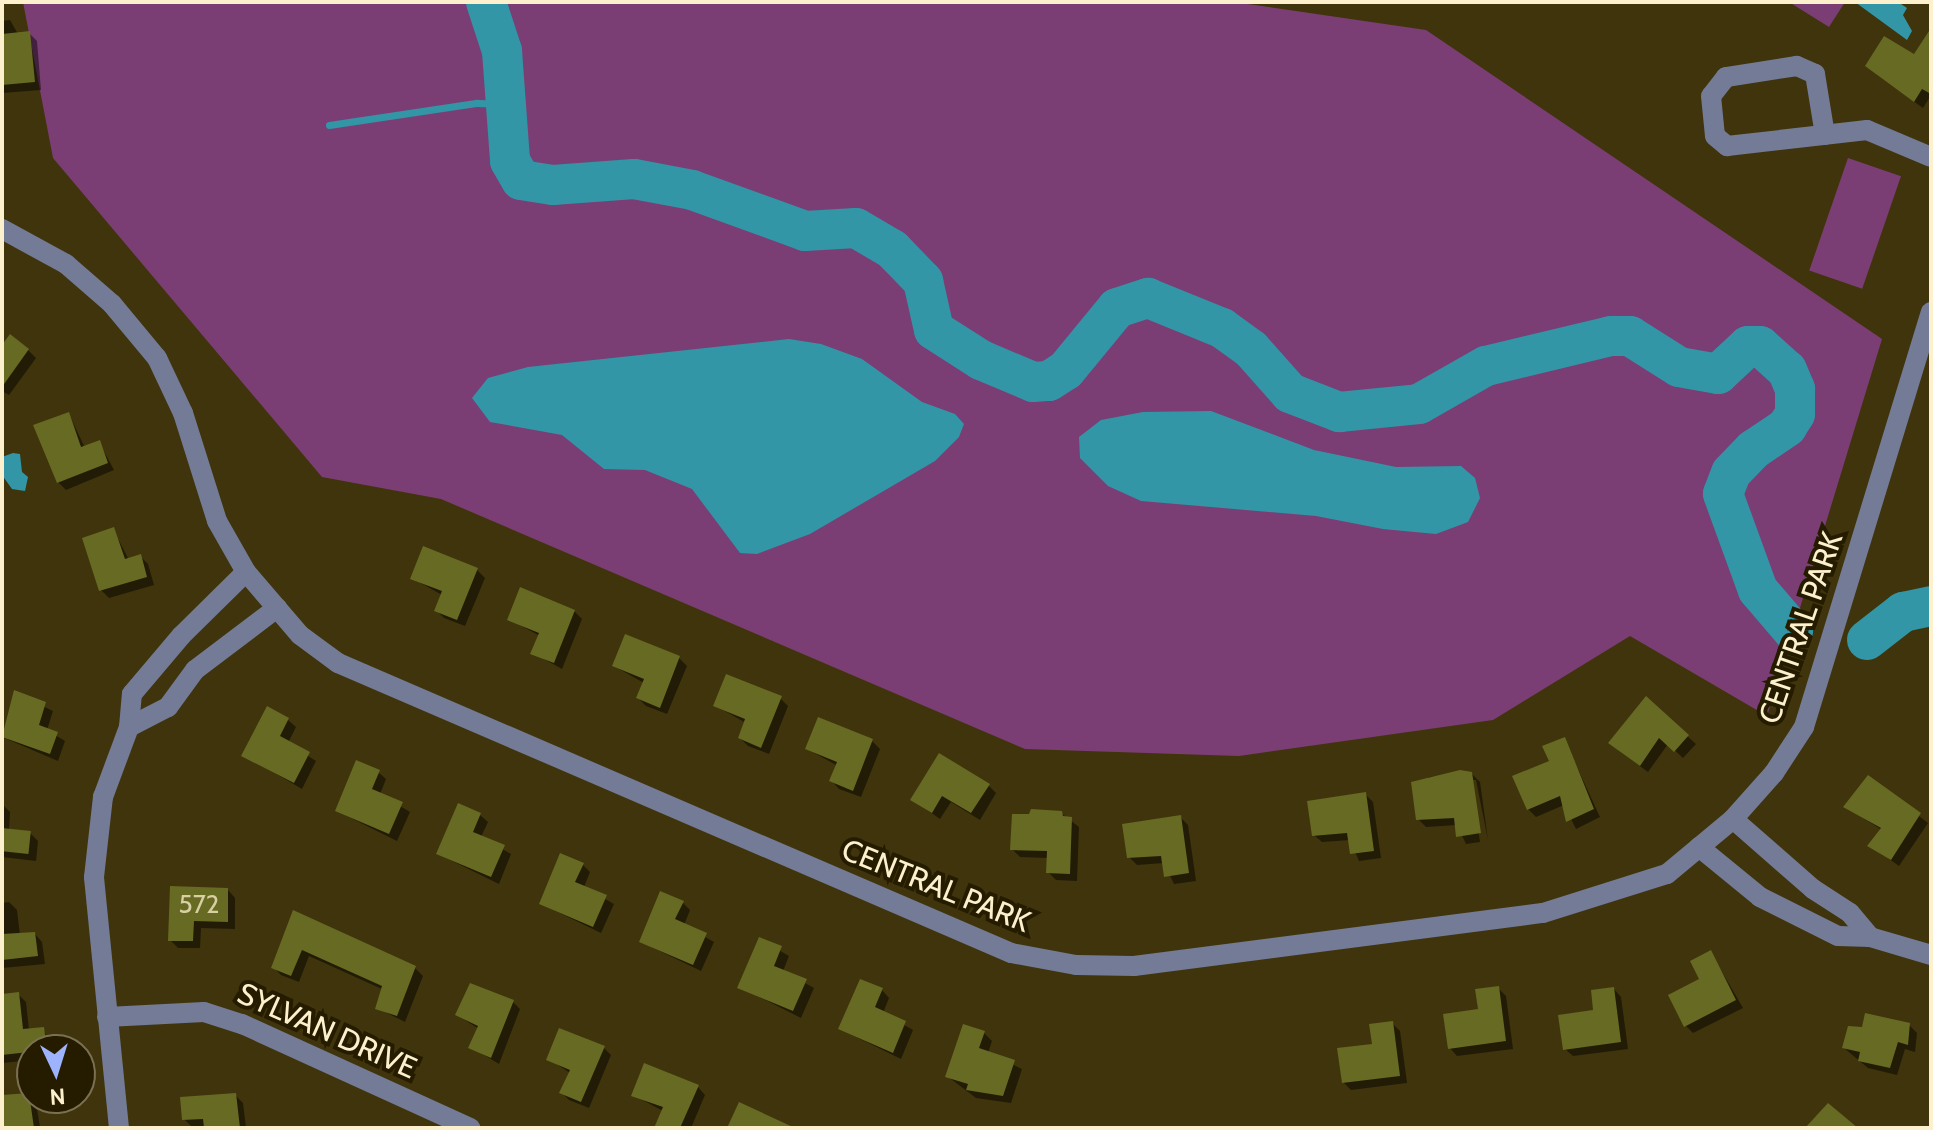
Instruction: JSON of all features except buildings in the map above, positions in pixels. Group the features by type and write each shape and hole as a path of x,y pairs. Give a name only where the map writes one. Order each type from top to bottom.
{"street":[{"path":"1825,135 1815,74 1797,66 1726,77 1711,96 1715,136 1727,146 1825,135 1867,130 1931,157"},
{"name":"CENTRAL PARK","path":"2,229 66,264 112,304 157,358 183,413 217,521 246,572 300,635 375,683 1011,953 1076,965 1134,966 1543,913 1667,874 1733,819 1774,773 1804,727 1931,312"},
{"path":"119,1128 94,877 103,797 129,727 132,694 181,636 246,572"},
{"path":"129,727 168,707 195,670 277,608"},
{"path":"1733,819 1813,889 1850,913 1870,937"},
{"path":"1699,847 1760,897 1838,936 1870,937 1931,955"},
{"name":"SYLVAN DRIVE","path":"107,1017 204,1012 242,1024 470,1128"}],"shaded area":[{"path":"23,2 1234,2 1426,30 1882,339 1767,716 1630,636 1493,720 1239,756 1025,749 441,499 322,477 53,158"},
{"path":"1789,2 1845,2 1829,27"},
{"path":"1848,158 1901,176 1862,289 1809,271"}],"water":[{"path":"1855,2 1898,2 1907,8 1903,15 1912,31 1907,40"},
{"path":"789,339 821,344 862,359 922,402 955,414 964,424 959,437 935,461 810,534 757,554 740,553 692,489 645,470 604,469 562,435 490,422 472,398 488,378 528,367"},
{"path":"1211,411 1314,450 1396,467 1461,466 1475,478 1480,498 1468,522 1436,534 1383,529 1316,516 1141,501 1108,486 1080,458 1079,437 1101,420 1143,412"},
{"path":"20,454 22,472 28,477 25,491 12,489 2,475 2,457"}],"waterway":[{"path":"486,2 502,51 510,161 521,180 553,185 634,179 692,190 805,231 856,228 892,249 923,281 934,330 981,360 1033,382 1049,381 1066,370 1117,308 1148,298 1222,328 1251,349 1290,393 1339,412 1419,404 1486,366 1611,336 1630,336 1679,367 1718,374 1748,346 1760,346 1787,370 1795,389 1795,414 1787,427 1754,449 1731,473 1723,494 1758,590 1793,631"},
{"path":"329,125 477,103 506,104"},
{"path":"1867,640 1903,612 1931,606"}]}
